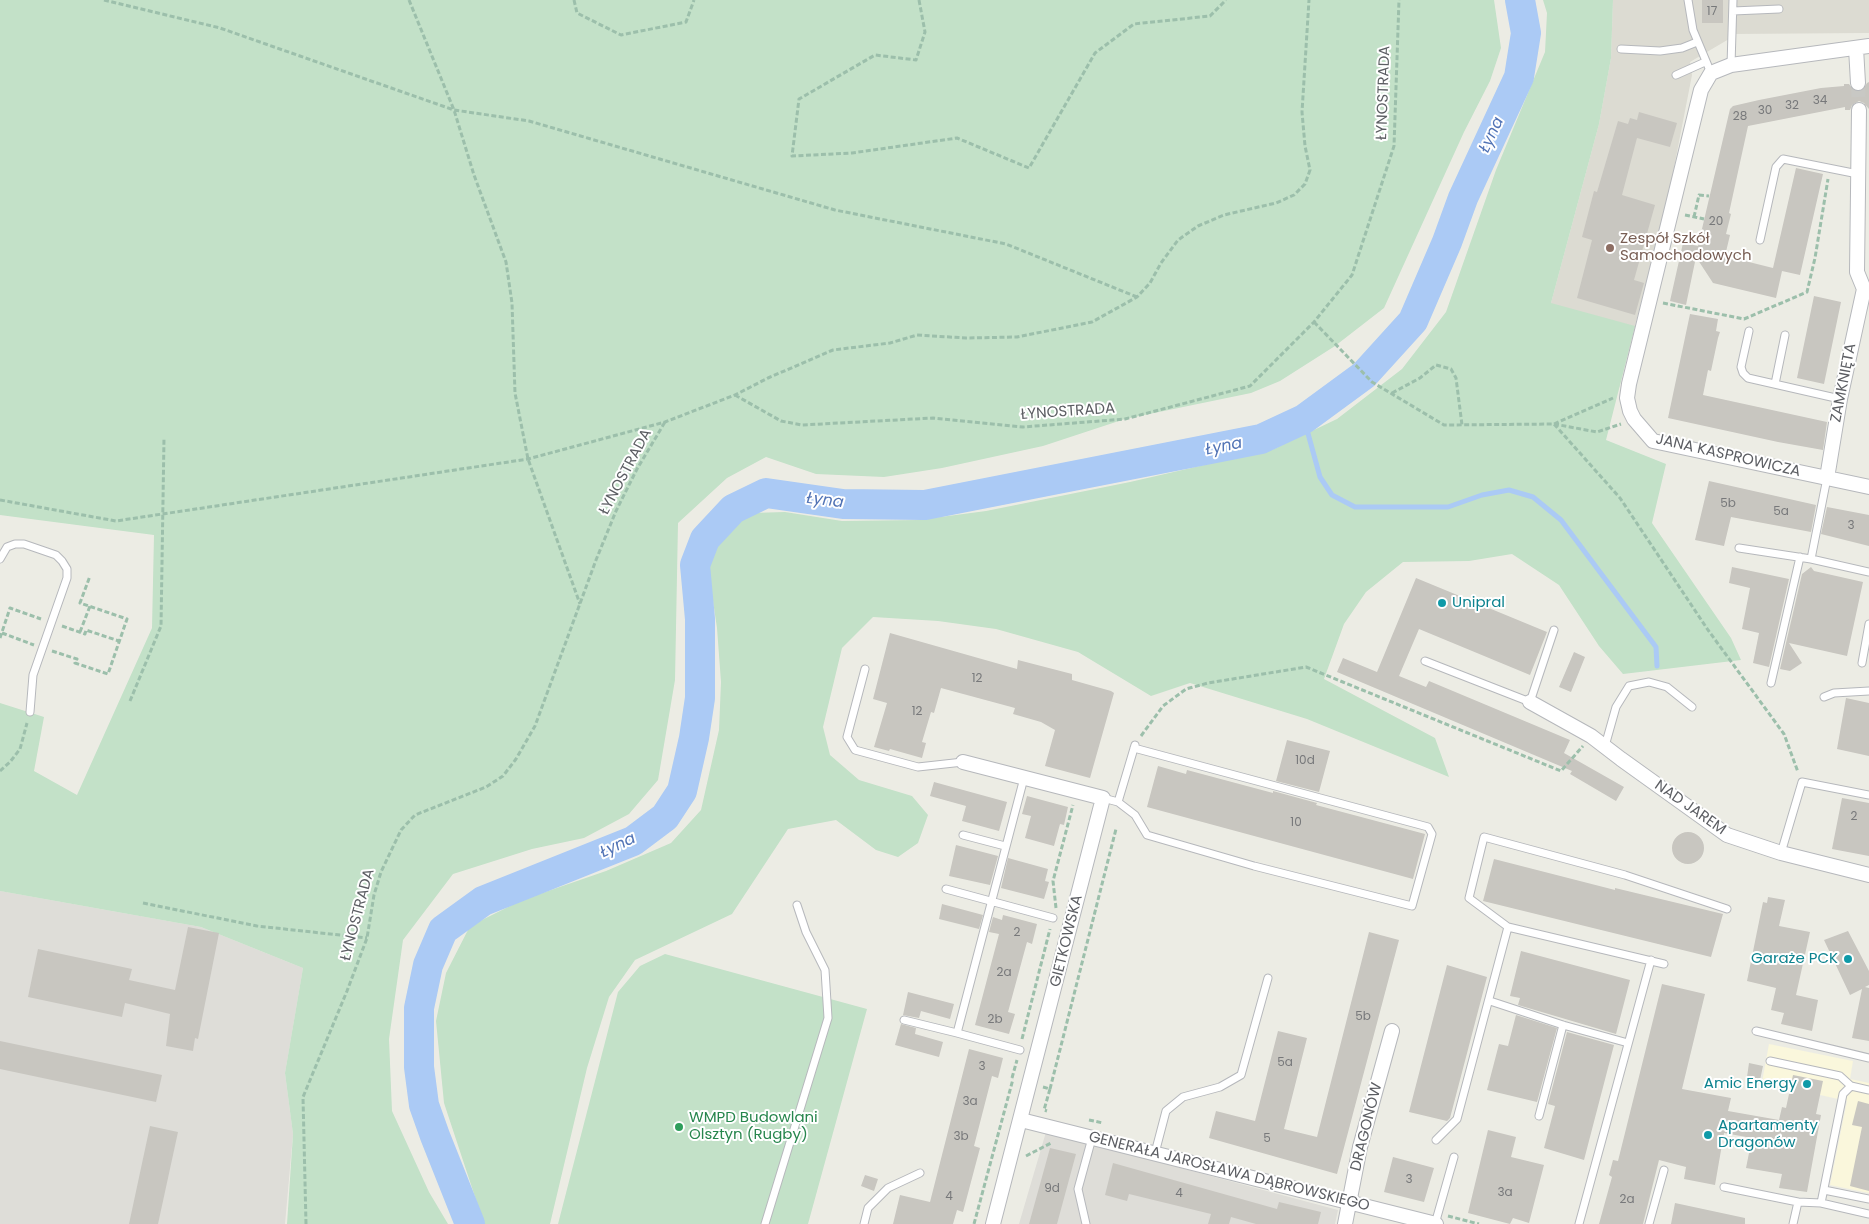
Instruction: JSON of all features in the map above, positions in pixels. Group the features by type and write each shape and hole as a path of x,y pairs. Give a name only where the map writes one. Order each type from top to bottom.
{"street":[{"path":"1708,68 1863,47 1858,83"},
{"name":"JANA KASPROWICZA","path":"1708,68 1701,90 1628,391 1630,411 1641,429 1653,441 1869,487"},
{"name":"ZAMKNIĘTA","path":"1827,478 1840,399 1866,288 1857,272 1858,174 1864,154 1859,110"},
{"name":"NAD JAREM","path":"1530,702 1591,736 1727,835 1781,853 1869,874"},
{"path":"963,762 1104,798"},
{"name":"GIETKOWSKA","path":"993,1224 1104,798"},
{"name":"DRAGONÓW","path":"1345,1224 1360,1147 1392,1031"},
{"name":"GENERAŁA JAROSŁAWA DĄBROWSKIEGO","path":"1021,1120 1435,1224"}],"lane":[{"path":"1676,75 1708,68 1692,30 1688,0"},
{"path":"1731,65 1733,0"},
{"path":"1733,11 1779,9"},
{"path":"1621,49 1660,52 1682,48 1697,42"},
{"path":"1760,240 1776,167 1783,159 1858,174"},
{"path":"1749,331 1741,367 1743,373 1748,378 1840,399"},
{"path":"1775,384 1785,335"},
{"path":"1811,559 1827,478"},
{"path":"0,559 7,547 15,544 24,544 56,555 67,568 67,578 33,675 30,712"},
{"path":"1739,548 1811,559 1869,572"},
{"path":"1771,683 1800,557"},
{"path":"1862,663 1869,624"},
{"path":"1425,661 1530,702 1554,630"},
{"path":"865,668 847,737 855,750 918,767 963,762"},
{"path":"1604,746 1616,707 1629,686 1649,682 1667,687 1692,707"},
{"path":"1824,697 1834,693 1869,691"},
{"path":"1104,798 1118,802 1135,815 1147,835 1254,866 1412,906 1432,834 1428,828 1135,746 1118,802"},
{"path":"958,1033 1024,778"},
{"path":"1781,853 1802,782 1869,796"},
{"path":"963,835 1005,846"},
{"path":"1664,964 1508,927 1469,898 1484,837 1625,875 1727,909"},
{"path":"946,889 1053,918"},
{"path":"765,1224 828,1018 825,970 806,932 797,905"},
{"path":"1436,1140 1457,1119 1490,1001 1508,927"},
{"path":"1579,1224 1651,960"},
{"path":"1155,1153 1166,1111 1184,1096 1220,1087 1241,1075 1268,978"},
{"path":"1490,1001 1563,1025 1628,1043"},
{"path":"904,1020 1020,1050"},
{"path":"1540,1116 1563,1025"},
{"path":"1756,1031 1869,1058"},
{"path":"1770,1061 1840,1076 1851,1086 1869,1090"},
{"path":"1821,1203 1843,1094 1851,1086"},
{"path":"1086,1224 1078,1190 1092,1138"},
{"path":"1435,1224 1454,1157"},
{"path":"1649,1224 1664,1170"},
{"path":"864,1224 868,1208 888,1188 920,1173"},
{"path":"1724,1187 1798,1202 1821,1203 1869,1214"},
{"path":"1824,1190 1869,1199"},
{"path":"1793,1224 1798,1202"}],"path":[{"path":"104,0 220,28 454,110 529,121 835,210 1006,244 1137,297"},
{"path":"409,0 454,110 474,174 506,262 512,303 515,394 528,460 581,605"},
{"path":"574,0 577,13 621,35 686,22 694,0"},
{"path":"919,0 926,32 916,60 875,55 799,99 792,156 852,153 958,138 1030,168 1095,53 1134,24 1210,16 1226,0"},
{"path":"736,394 833,350 890,343 917,334 966,338 1016,337 1092,322 1137,297 1150,283 1161,263 1178,240 1198,226 1224,215 1276,203 1294,194 1305,184 1310,170 1304,146 1302,112 1309,0"},
{"name":"ŁYNOSTRADA","path":"306,1224 302,1096 347,991 367,938 374,895 381,872 400,830 415,815 486,787 503,776 516,759 535,726 616,511 637,468 665,422 736,394 781,421 802,425 933,418 1024,427 1125,419 1250,386 1314,322 1352,275 1394,146 1400,0"},
{"path":"1668,304 1744,319 1807,292 1822,219 1829,168"},
{"path":"1694,217 1699,194 1709,196"},
{"path":"1682,215 1704,219"},
{"path":"1314,322 1372,382 1444,425 1554,424 1597,432 1628,421"},
{"path":"1391,394 1420,378 1436,365 1451,369 1456,378 1462,425"},
{"path":"1554,424 1628,391"},
{"path":"0,500 116,521 528,460 665,422"},
{"path":"1554,424 1620,498 1708,630 1784,734 1802,782"},
{"path":"130,701 161,626 164,438"},
{"path":"2,633 76,659 75,663 108,674 127,619 80,603 90,576"},
{"path":"80,632 90,606"},
{"path":"1135,746 1163,706 1186,689 1208,683 1306,667 1561,771 1591,736"},
{"path":"0,771 20,749 30,712"},
{"path":"974,1224 1057,906 1053,881 1076,792"},
{"path":"1044,1110 1116,829"},
{"path":"143,903 257,926 367,938"},
{"path":"1012,1078 1017,1080"},
{"path":"1040,1086 1050,1089"},
{"path":"1023,1158 1055,1141"}],"shaded area":[{"name":"Zespół Szkół Samochodowych","path":"1613,0 1869,0 1869,33 1730,34 1729,39 1690,62 1692,75 1669,193 1619,388 1551,303 1599,124 1611,58"},
{"path":"0,891 201,927 303,968 285,1073 293,1134 285,1224 0,1224"},
{"path":"1769,1044 1853,1061 1850,1079 1869,1083 1869,1193 1830,1185 1847,1101 1762,1082"},
{"path":"1046,1132 1338,1210 1335,1224 1019,1224"}],"green space":[{"path":"0,0 1494,0 1501,48 1490,81 1464,132 1384,308 1335,346 1280,381 1251,393 1125,419 1043,446 942,468 884,477 816,474 766,457 727,478 678,523 675,680 658,780 629,814 584,838 532,849 453,874 403,940 389,1039 392,1111 429,1192 448,1224 287,1224 293,1134 285,1073 303,968 201,927 0,891 0,703 44,717 34,771 77,795 152,628 154,535 0,515"},
{"path":"1543,0 1613,0 1611,58 1599,124 1551,303 1635,326 1606,440 1666,464 1652,523 1731,638 1741,660 1623,674 1599,646 1559,585 1512,554 1469,561 1403,562 1366,592 1344,624 1324,679 1435,738 1449,777 1307,719 1190,683 1151,696 1078,652 996,629 938,621 873,617 842,648 823,727 830,755 859,780 912,796 928,815 918,843 898,857 876,850 836,820 788,829 732,914 635,960 609,997 587,1068 550,1224 484,1224 444,1103 436,1021 446,973 470,926 522,900 606,871 671,843 701,810 719,730 721,682 717,628 708,567 723,530 751,513 785,512 842,521 918,520 986,511 1130,482 1274,449 1337,419 1402,369 1446,312 1496,170 1545,52 1547,13"},
{"name":"WMPD Budowlani Olsztyn (Rugby)","path":"665,954 867,1009 808,1224 558,1224 618,992 640,966"}],"building":[{"path":"1702,0 1723,0 1723,23 1702,23"},
{"path":"1869,82 1869,109 1864,103 1859,101 1852,105 1850,110 1845,110 1845,107 1748,126 1729,213 1731,214 1726,234 1730,235 1725,256 1773,268 1796,168 1823,174 1800,275 1782,271 1776,298 1713,283 1696,257 1686,305 1670,301 1683,243 1698,246 1730,109 1733,106 1759,100 1821,88 1844,86 1844,84 1849,84 1854,91 1859,92"},
{"path":"1639,112 1677,123 1670,147 1637,138 1622,195 1655,205 1634,280 1644,283 1635,315 1577,298 1592,240 1582,237 1594,191 1597,192 1618,121 1628,124 1630,118 1637,120"},
{"path":"1814,296 1841,302 1824,384 1797,378"},
{"path":"1690,314 1718,319 1716,331 1720,332 1711,371 1708,370 1703,395 1827,422 1823,450 1668,418"},
{"path":"1709,481 1816,505 1811,532 1731,517 1724,546 1695,540"},
{"path":"1827,507 1869,515 1869,546 1821,534"},
{"path":"1732,567 1789,579 1769,667 1753,663 1759,633 1742,629 1750,588 1729,583"},
{"path":"1811,567 1814,571 1863,582 1847,656 1789,643 1802,663 1790,671 1780,669 1802,574"},
{"path":"1416,578 1547,632 1530,675 1419,629 1399,676 1426,687 1429,681 1570,740 1564,753 1624,787 1616,801 1570,774 1572,771 1337,672 1343,658 1377,672"},
{"path":"890,633 1017,669 1018,660 1072,674 1072,680 1114,693 1090,778 1045,766 1055,730 1041,722 1013,714 1015,708 941,688 934,713 931,712 922,742 926,743 922,758 890,749 889,751 874,747 887,703 873,699"},
{"path":"1574,652 1585,657 1571,692 1559,687"},
{"path":"1846,698 1869,703 1869,756 1837,749"},
{"path":"1287,740 1330,751 1319,792 1276,781"},
{"path":"1158,766 1186,774 1187,770 1273,793 1273,791 1317,803 1316,805 1425,834 1413,879 1147,807"},
{"path":"934,782 1007,802 999,831 962,821 966,806 930,796"},
{"path":"1027,796 1068,807 1064,825 1060,824 1054,846 1025,838 1031,816 1022,814"},
{"path":"1842,798 1869,803 1869,856 1832,849"},
{"path":"1688,832 1694,833 1699,837 1703,842 1703,854 1699,859 1694,863 1688,864 1682,863 1677,859 1673,854 1672,848 1673,842 1677,837 1682,833"},
{"path":"956,845 998,856 990,885 949,876"},
{"path":"1008,858 1048,869 1045,881 1049,882 1044,899 1001,888"},
{"path":"1494,859 1615,890 1615,888 1723,914 1711,957 1483,901"},
{"path":"1768,897 1785,900 1779,926 1810,932 1796,995 1818,1000 1812,1031 1781,1024 1784,1013 1771,1010 1776,988 1747,981 1763,902 1767,903"},
{"path":"942,904 983,915 979,929 939,919"},
{"path":"1003,915 1037,924 1032,944 1027,942 1008,1012 1015,1014 1009,1034 975,1025 999,934 989,932 993,917 1002,920"},
{"path":"188,927 219,933 198,1039 195,1038 193,1051 166,1046 170,1014 125,1003 122,1017 28,997 38,949 132,969 129,980 175,990"},
{"path":"1848,931 1869,971 1869,985 1865,987 1869,988 1869,1041 1852,1038 1862,989 1850,995 1824,940"},
{"path":"1369,932 1399,940 1337,1174 1209,1138 1216,1111 1255,1121 1278,1031 1307,1038 1284,1129 1317,1137"},
{"path":"1521,951 1630,980 1616,1034 1518,1005 1520,998 1510,996"},
{"path":"1447,965 1487,977 1450,1118 1447,1121 1409,1112"},
{"path":"1662,984 1705,994 1682,1089 1731,1098 1728,1111 1779,1120 1782,1107 1786,1108 1793,1075 1823,1081 1816,1114 1821,1115 1807,1192 1779,1188 1782,1174 1746,1168 1752,1138 1724,1133 1715,1185 1684,1179 1686,1167 1659,1160 1643,1224 1599,1224 1612,1177 1609,1175 1613,1160 1618,1161"},
{"path":"908,992 954,1004 950,1019 921,1011 919,1018 903,1015"},
{"path":"1516,1015 1557,1028 1537,1102 1487,1090 1499,1044 1508,1046"},
{"path":"901,1024 916,1028 915,1034 943,1042 939,1057 895,1045"},
{"path":"1567,1032 1614,1045 1584,1160 1544,1148 1555,1106 1548,1104"},
{"path":"0,1041 162,1075 156,1102 0,1069"},
{"path":"969,1049 1003,1058 998,1078 992,1076 974,1146 980,1148 963,1212 957,1210 953,1224 893,1224 900,1195 930,1202"},
{"path":"1749,1063 1763,1066 1760,1080 1747,1077"},
{"path":"1858,1101 1869,1104 1869,1191 1850,1186 1862,1127 1852,1125"},
{"path":"150,1126 178,1132 158,1224 129,1224"},
{"path":"1488,1130 1516,1137 1511,1157 1544,1165 1529,1223 1513,1218 1510,1224 1468,1213"},
{"path":"1050,1148 1076,1154 1057,1224 1029,1224"},
{"path":"1393,1157 1434,1168 1424,1202 1384,1192"},
{"path":"1113,1163 1277,1209 1279,1202 1321,1212 1318,1224 1256,1224 1231,1217 1229,1224 1208,1224 1211,1214 1129,1194 1127,1201 1105,1195"},
{"path":"865,1175 878,1179 874,1191 861,1186"},
{"path":"1675,1203 1745,1218 1745,1224 1671,1224"}],"waterway":[{"name":"Łyna","path":"470,1224 424,1105 419,1067 419,1008 428,965 443,930 483,901 633,841 665,817 682,791 694,738 700,698 700,619 695,565 705,539 733,509 766,493 843,504 925,505 1261,439 1304,419 1364,375 1413,321 1447,242 1463,198 1519,77 1526,33 1520,0"},
{"path":"1304,419 1320,477 1332,495 1355,507 1448,507 1482,495 1509,490 1533,497 1561,520 1656,647 1657,666"}],"tunnel":[{"path":"1858,83 1859,110"}],"place":[{"name":"Zespół Szkół Samochodowych","path":"1610,248"},
{"name":"Unipral","path":"1442,603"},
{"name":"Garaże PCK","path":"1848,959"},
{"name":"Amic Energy","path":"1807,1084"},
{"name":"WMPD Budowlani Olsztyn (Rugby)","path":"679,1127"},
{"name":"Apartamenty Dragonów","path":"1708,1135"}]}
